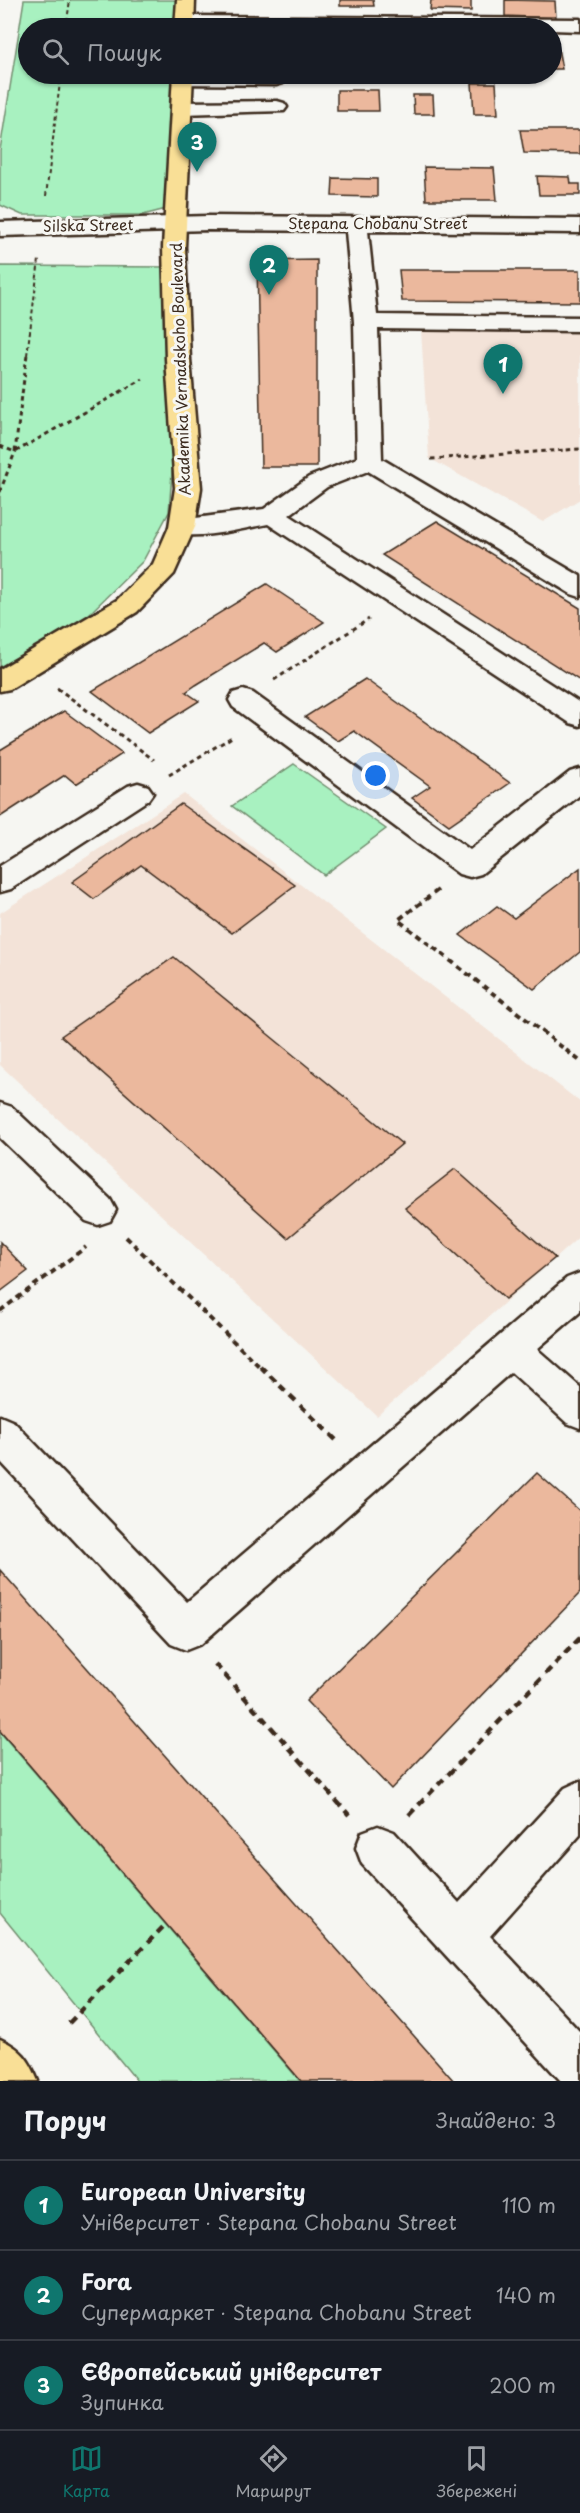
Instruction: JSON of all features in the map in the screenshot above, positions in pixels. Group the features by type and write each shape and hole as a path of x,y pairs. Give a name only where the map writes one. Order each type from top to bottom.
{"main road":[{"path":"185,18 186,0"},
{"name":"Akademika Vernadskoho Boulevard","path":"0,682 127,606 165,568 182,527 188,488 178,358 174,247 183,84"},
{"path":"0,2063 14,2081"}],"street":[{"path":"562,25 580,25"},
{"path":"182,108 277,107"},
{"path":"356,223 366,322 370,462"},
{"name":"Stepana Chobanu Street","path":"177,224 356,223 580,226"},
{"name":"Silska Street","path":"0,229 177,224"},
{"path":"366,322 580,324"},
{"path":"182,527 229,523 272,514 318,482 370,462"},
{"path":"370,462 580,588"},
{"path":"272,514 580,716"},
{"path":"255,708 470,866 580,779"},
{"path":"0,881 138,793"},
{"path":"0,1117 106,1218"},
{"path":"0,1434 186,1630 580,1289"},
{"path":"511,1349 580,1411"},
{"path":"459,1936 580,1803"},
{"path":"378,1848 580,2067"}],"path":[{"path":"67,18 70,0"},
{"path":"45,203 60,84"},
{"path":"0,492 15,452 39,271"},
{"path":"15,452 178,358"},
{"path":"0,446 15,452"},
{"path":"370,462 580,449"},
{"path":"138,793 172,773 399,598"},
{"path":"56,687 172,773"},
{"path":"470,866 398,920 580,1061"},
{"path":"0,1311 106,1218 369,1472"},
{"path":"186,1630 378,1848 580,1638"},
{"path":"69,2023 166,1924"}],"shaded area":[{"path":"421,330 580,330 580,499 543,522 429,458"},
{"path":"184,794 580,1102 580,1236 377,1416 0,1065 0,913"}],"green space":[{"path":"24,0 182,0 181,18 21,18"},
{"path":"18,38 18,84 181,84 179,197 166,209 143,215 22,215 0,205 0,150"},
{"path":"0,266 171,267 174,446 169,512 143,561 82,621 0,669"},
{"path":"294,764 386,829 324,875 232,806"},
{"path":"0,1732 300,2081 137,2081 0,1913"}],"building":[{"path":"340,0 373,0 374,6 340,6"},
{"path":"431,0 471,0 471,11 430,10"},
{"path":"505,0 555,1 556,18 505,16"},
{"path":"472,84 496,84 498,114 474,114"},
{"path":"337,90 378,90 379,111 337,111"},
{"path":"413,95 433,95 434,114 414,114"},
{"path":"520,130 580,130 580,154 524,153"},
{"path":"424,167 494,168 497,200 426,200"},
{"path":"537,176 570,177 571,184 580,184 580,195 539,195"},
{"path":"333,178 377,179 377,197 332,196"},
{"path":"317,260 317,467 261,467 257,261"},
{"path":"399,270 580,270 580,302 402,301"},
{"path":"437,521 580,608 580,681 382,555"},
{"path":"267,584 324,622 277,652 264,643 196,685 186,692 199,701 148,733 92,691"},
{"path":"365,679 510,783 449,825 412,798 430,786 354,731 338,741 305,717"},
{"path":"64,711 122,754 76,784 65,775 0,817 0,750"},
{"path":"181,804 295,885 232,933 141,865 94,899 72,882"},
{"path":"580,868 580,952 534,989 460,935 497,906 514,918"},
{"path":"174,957 402,1144 288,1238 61,1036"},
{"path":"455,1169 555,1258 505,1299 405,1208"},
{"path":"0,1242 28,1271 0,1292"},
{"path":"537,1473 580,1511 580,1593 391,1789 306,1701"},
{"path":"0,1570 454,2081 301,2081 0,1731"}],"place":[{"name":"Європейський університет","path":"197,172"},
{"name":"Fora","path":"269,295"},
{"name":"European University","path":"503,394"}]}
